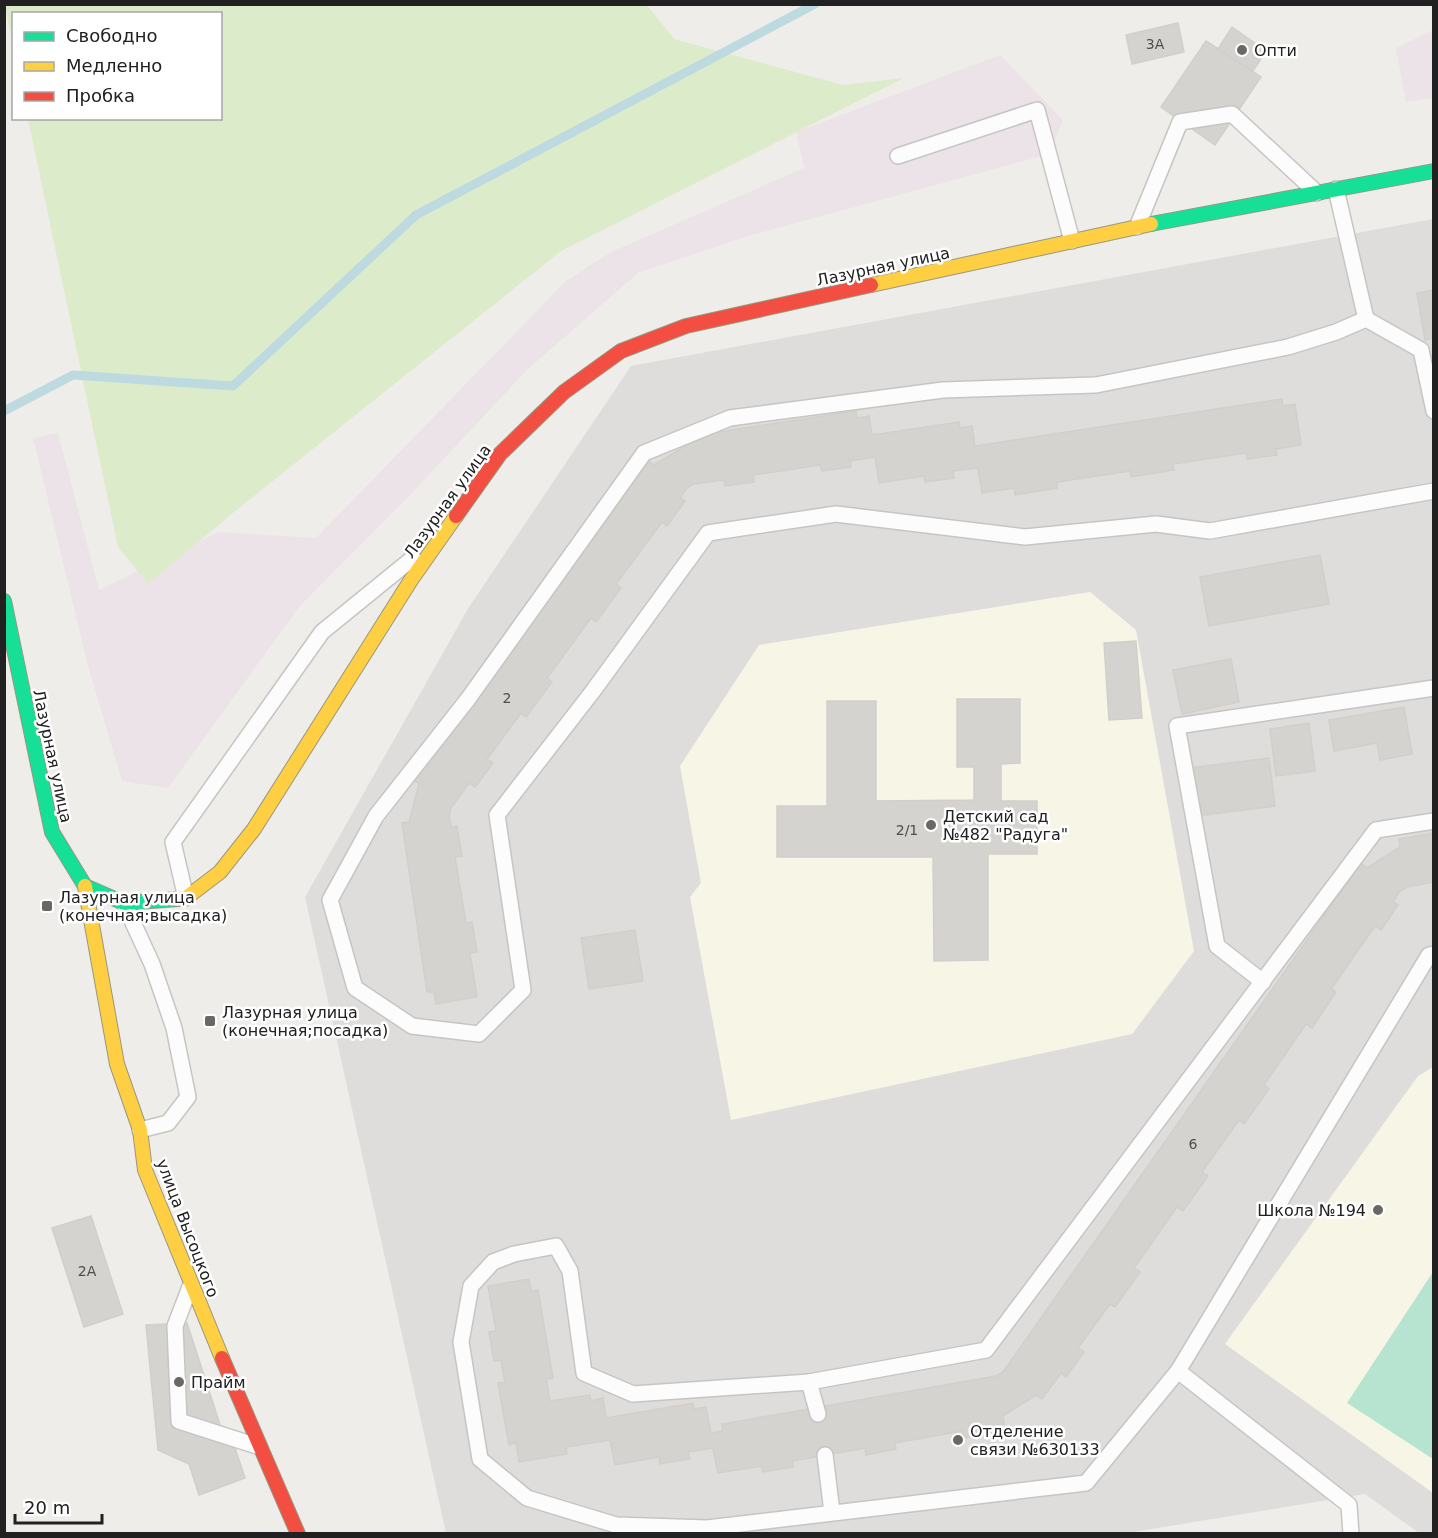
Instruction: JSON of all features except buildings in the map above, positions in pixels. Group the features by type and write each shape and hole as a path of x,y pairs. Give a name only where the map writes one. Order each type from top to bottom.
{"street":[{"name":"Лазурная улица","path":"186,898 220,873 254,830 411,580 500,454 564,392 621,351 686,326 1137,227 1434,171"},
{"name":"Лазурная улица","path":"4,601 52,832 85,886"},
{"path":"85,886 124,903 186,898"},
{"name":"улица Высоцкого","path":"85,886 117,1064 140,1130 146,1170 191,1285 298,1533"}],"lane":[{"path":"898,156 1037,110 1072,241"},
{"path":"1137,227 1180,122 1232,114 1317,193"},
{"path":"1336,189 1366,319 1421,350 1434,411"},
{"path":"1366,319 1336,332 1288,347 1095,385 943,390 730,418 644,453 468,699 375,816 330,900 355,988 412,1026 479,1034 522,990 497,815 593,691 708,533 836,513 1025,537 1156,524 1210,531 1434,491"},
{"path":"186,898 174,843 322,632 446,531"},
{"path":"1263,982 1217,946 1177,726 1434,688"},
{"path":"1434,821 1376,830 986,1350 809,1382 633,1394 585,1373 570,1271 556,1246 514,1254 493,1262 471,1286 461,1342 480,1459 527,1498 616,1525 707,1528 1086,1483 1178,1371 1429,955 1434,954"},
{"path":"124,903 156,975 174,1028 188,1097 168,1123 140,1130"},
{"path":"191,1285 175,1326 179,1421 261,1447"},
{"path":"1178,1371 1349,1505 1351,1533"},
{"path":"809,1382 818,1414"},
{"path":"825,1455 832,1512"}],"shaded area":[{"path":"1433,30 1433,98 1406,102 1396,48"},
{"path":"1000,55 1063,120 1049,154 748,236 638,273 528,369 407,498 299,607 168,788 122,781 88,666 33,438 58,433 99,590 218,532 316,538 566,281 611,252 804,168 796,132"},
{"path":"1433,219 1433,1533 1419,1533 1365,1494 1127,1533 446,1533 305,897 469,607 631,366"},
{"name":"Детский сад №482 \"Радуга\"","path":"1090,592 1136,630 1194,951 1132,1034 731,1120 690,897 701,883 680,766 759,645"},
{"name":"Школа №194","path":"1433,1067 1433,1493 1225,1344 1418,1076"}],"green space":[{"path":"5,5 647,5 674,39 843,85 904,78 561,251 234,512 148,584 118,547 28,120 222,120 222,12 12,12 12,42"},
{"path":"1433,1272 1433,1459 1347,1403"}],"waterway":[{"path":"4,411 73,375 233,386 416,215 815,4"}],"traffic: fast":[{"path":"1151,224 1434,171"},
{"path":"4,601 52,832 85,886 124,903 178,899"}],"traffic: slow":[{"path":"871,285 1151,224"},
{"path":"178,899 186,898 220,872 254,829 411,580 456,516"},
{"path":"85,886 117,1064 140,1130 145,1170 222,1358"}],"traffic: jam":[{"path":"456,516 500,454 564,392 621,351 686,326 871,285"},
{"path":"222,1358 298,1534"}],"place":[{"name":"Опти","path":"1242,50"},
{"name":"Детский сад №482 \"Радуга\"","path":"931,825"},
{"name":"Лазурная улица (конечная;высадка)","path":"47,906"},
{"name":"Лазурная улица (конечная;посадка)","path":"210,1021"},
{"name":"Школа №194","path":"1378,1210"},
{"name":"Прайм","path":"179,1382"},
{"name":"Отделение связи №630133","path":"958,1440"}]}
